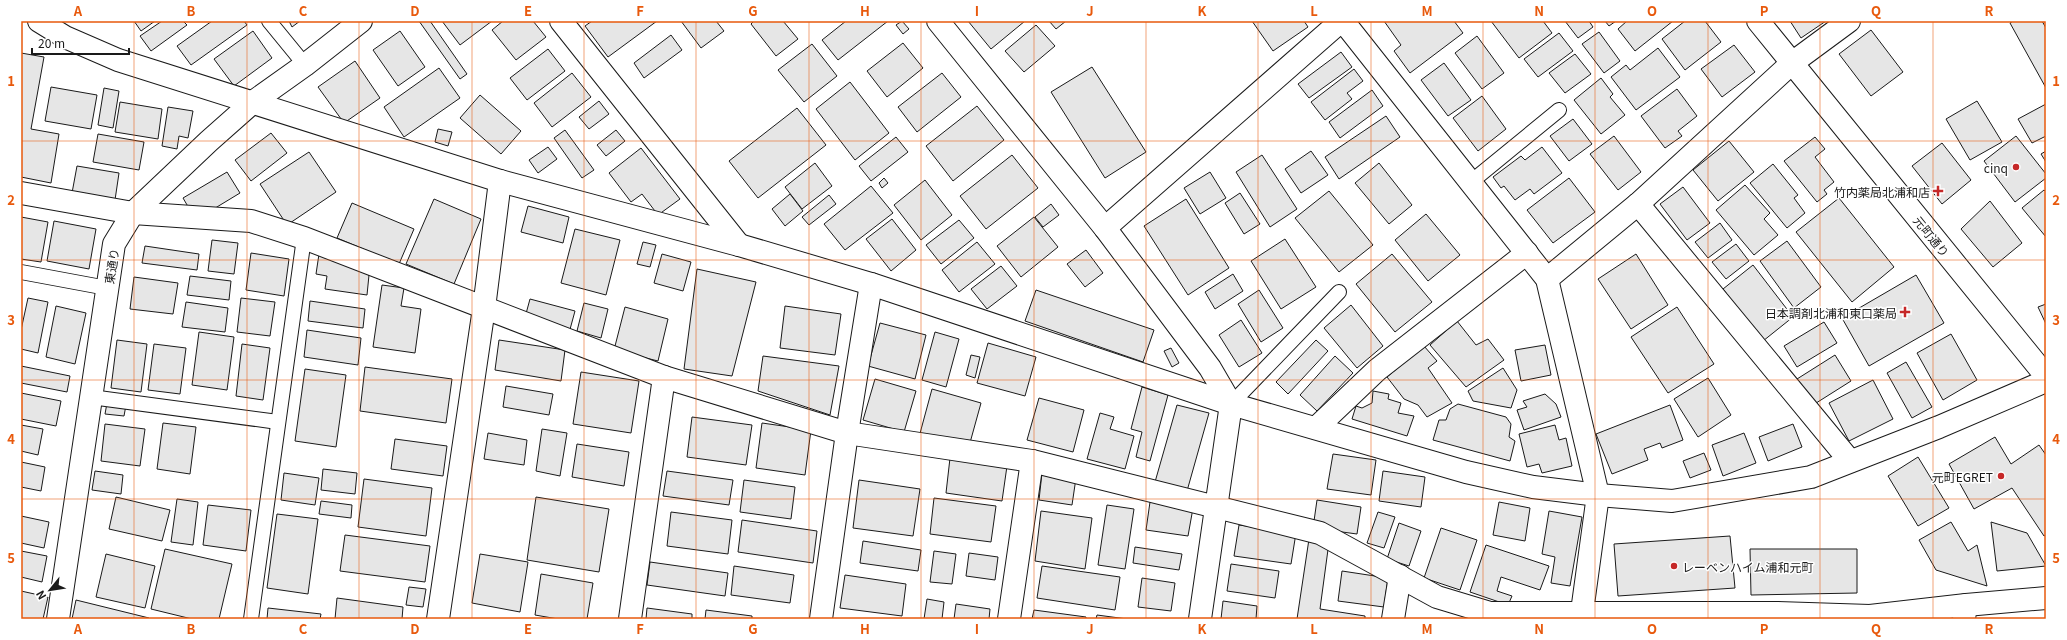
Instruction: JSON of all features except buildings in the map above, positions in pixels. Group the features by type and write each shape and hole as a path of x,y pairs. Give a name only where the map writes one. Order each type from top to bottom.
{"street":[{"path":"39,21 65,37 118,60 500,181 739,245 870,284 1231,404 1466,472 1533,487 1598,495 1672,501 1812,476 1939,427 2046,380"},
{"name":"東通り","path":"58,619 114,244 133,213 253,102 305,65 361,21"},
{"path":"561,21 739,245"},
{"path":"938,21 1105,228 1210,368 1231,404 1200,619"},
{"path":"1105,228 1342,21 1547,279 1598,495 1581,616"},
{"name":"元町通り","path":"1758,21 2046,376"},
{"path":"1547,279 1638,204 1792,63 1849,21"},
{"path":"438,619 484,308 500,181"},
{"path":"21,193 133,213 251,221 304,238 664,377 847,433 1032,461 1320,533 1400,576 1437,598 1490,613 1581,616 1870,616 1965,612 2046,598"},
{"path":"1638,204 1850,462"},
{"path":"1316,428 1377,370 1527,253"},
{"path":"821,619 870,284"},
{"path":"630,619 664,377"},
{"path":"1009,619 1032,461"},
{"path":"1393,619 1400,576"}],"lane":[{"path":"269,21 305,65"},
{"path":"1471,182 1559,110"},
{"path":"251,619 304,238"},
{"path":"21,272 107,288"},
{"path":"1231,404 1338,292"},
{"path":"91,397 278,422"}],"place":[{"name":"cinq","path":"2016,167"},
{"name":"竹内薬局北浦和店","path":"1938,191"},
{"name":"日本調剤北浦和東口薬局","path":"1905,312"},
{"name":"元町EGRET","path":"2001,476"},
{"name":"レーベンハイム浦和元町","path":"1674,566"}]}
